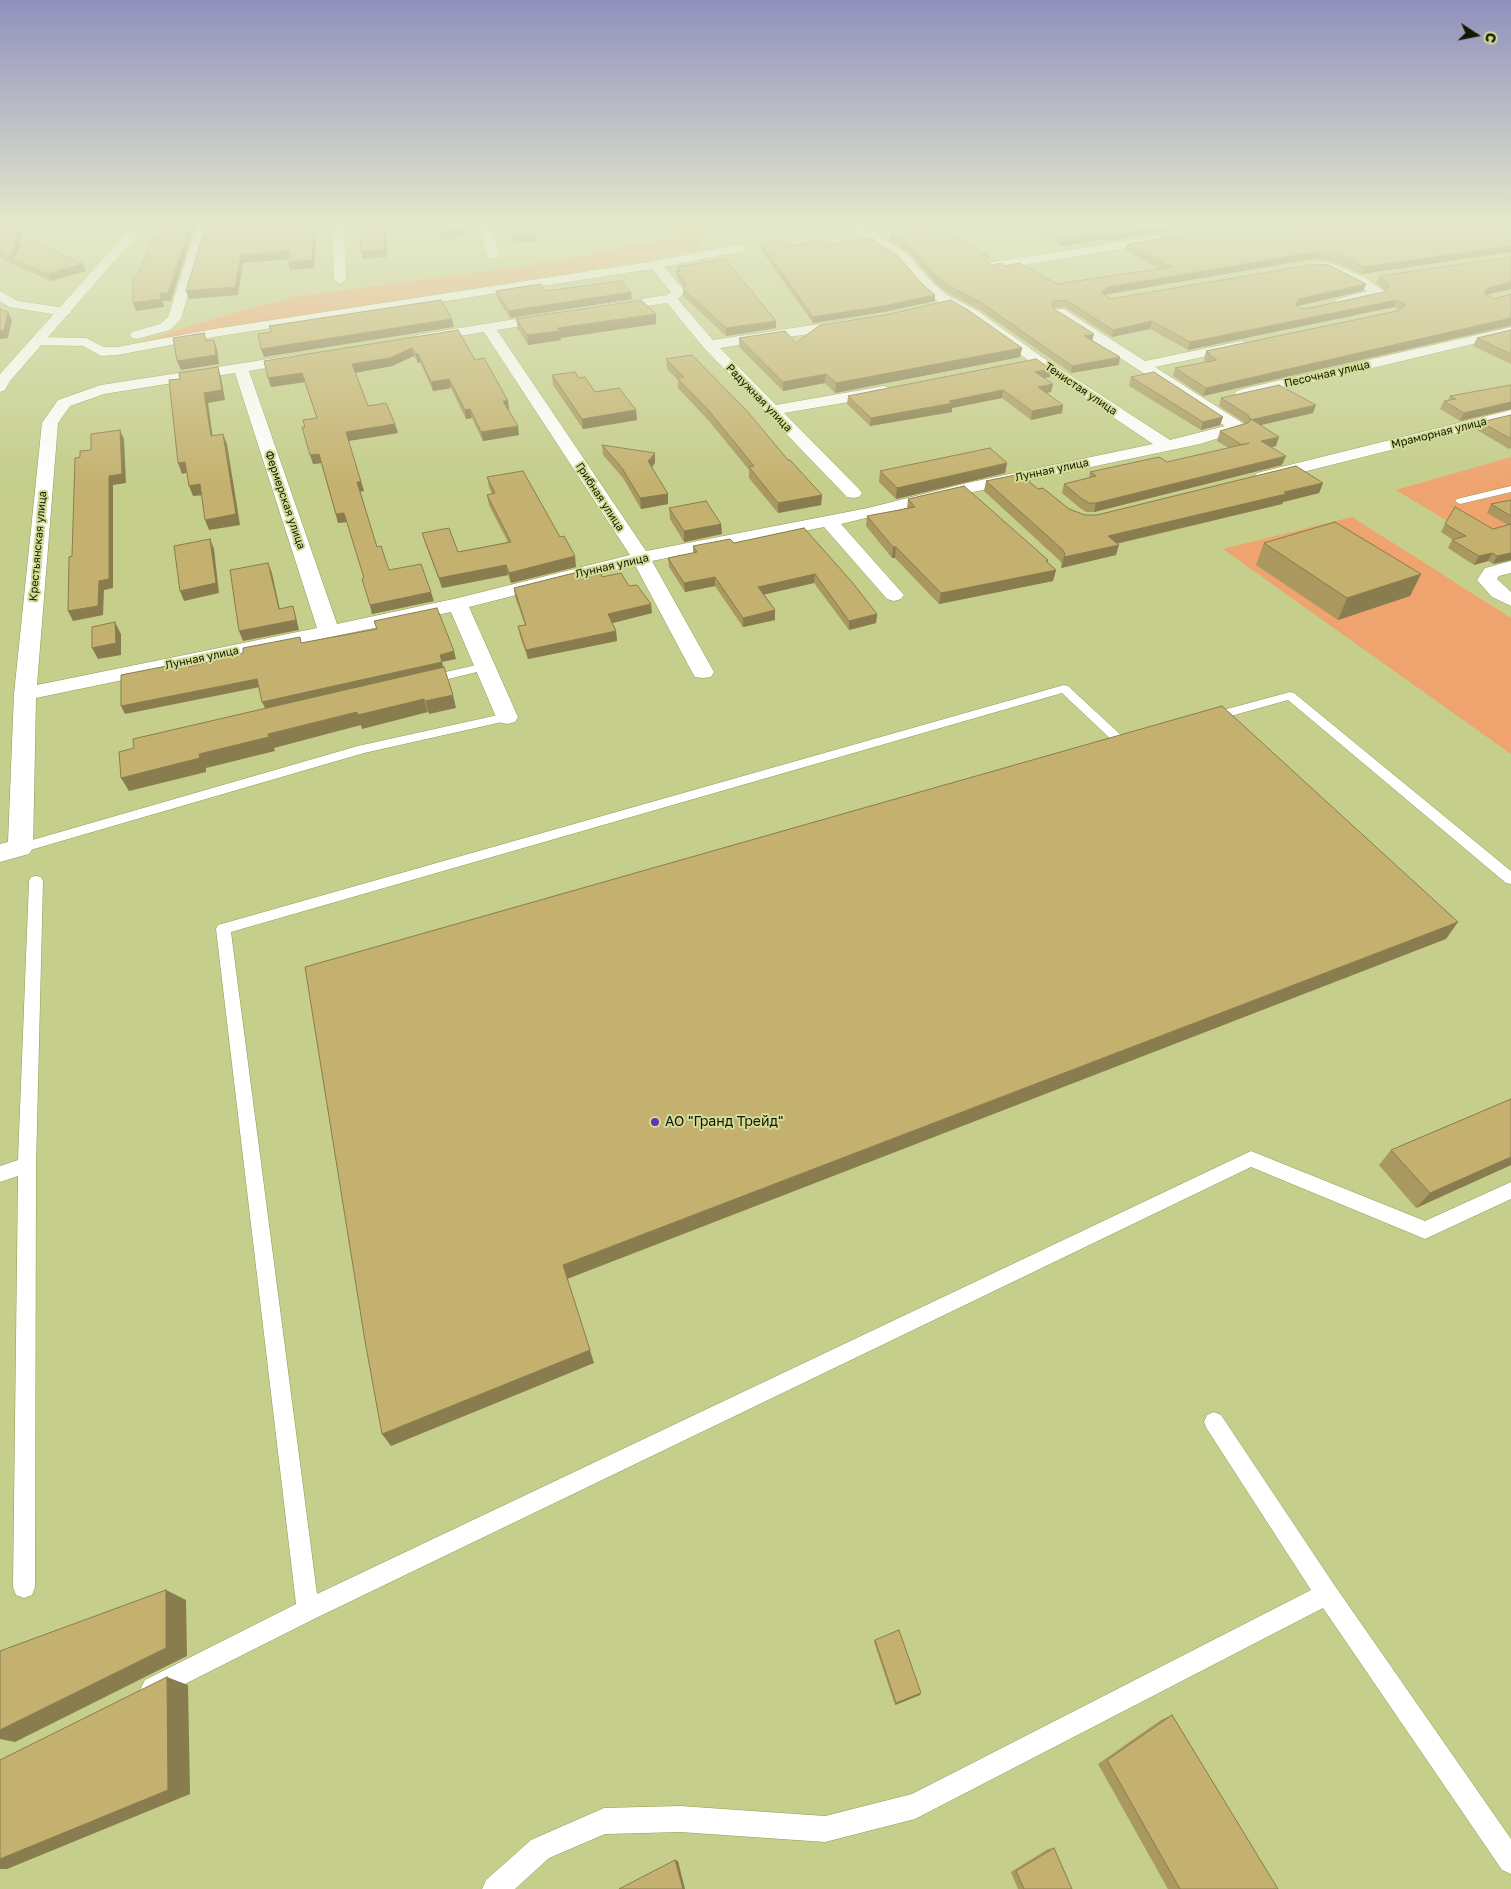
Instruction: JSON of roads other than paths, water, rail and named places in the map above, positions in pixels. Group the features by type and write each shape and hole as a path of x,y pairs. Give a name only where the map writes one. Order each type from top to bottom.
{"street":[{"path":"47,309 65,312"},
{"path":"1,382 67,309"},
{"path":"39,341 86,342 128,338 166,327 174,318 177,309"},
{"path":"86,342 101,352 117,351 214,333 369,309"},
{"path":"594,310 599,309"},
{"name":"Радужная улица","path":"680,309 709,346 853,494"},
{"name":"Тенистая улица","path":"964,309 1167,446"},
{"path":"1060,312 1201,403"},
{"path":"412,340 565,315"},
{"path":"709,346 865,321"},
{"name":"Грибная улица","path":"488,327 641,558 703,672"},
{"name":"Песочная улица","path":"1201,403 1511,331"},
{"path":"1141,366 1258,341"},
{"path":"241,368 317,356"},
{"path":"1018,364 1037,360"},
{"name":"Крестьянская улица","path":"10,851 50,423 64,403 101,390 241,368"},
{"name":"Фермерская улица","path":"241,368 329,632"},
{"path":"772,411 901,388"},
{"name":"Лунная улица","path":"25,694 458,604 641,558 869,513 967,488 1034,481 1200,439 1238,427 1201,403"},
{"name":"Мраморная улица","path":"1245,482 1511,415"},
{"path":"967,488 981,501"},
{"path":"828,521 894,595"},
{"path":"1511,567 1492,572 1487,580 1499,593 1511,600"},
{"path":"458,604 507,717"}],"lane":[{"path":"1460,501 1511,489"},
{"path":"418,682 485,667"},
{"path":"308,1610 223,929 1064,689 1120,742 1139,737"},
{"path":"1196,722 1290,696 1511,879"},
{"path":"10,851 362,749 507,717"},
{"path":"24,1586 27,1165 36,881"},
{"path":"132,1699 308,1610 1251,1159 1425,1230 1511,1190"},
{"path":"0,1174 27,1165"},
{"path":"1214,1422 1327,1594 1511,1861"},
{"path":"495,1889 540,1849 604,1821 680,1818 825,1829 915,1806 1327,1594"}],"place":[{"name":"АО \"Гранд Трейд\"","path":"655,1122"}]}
